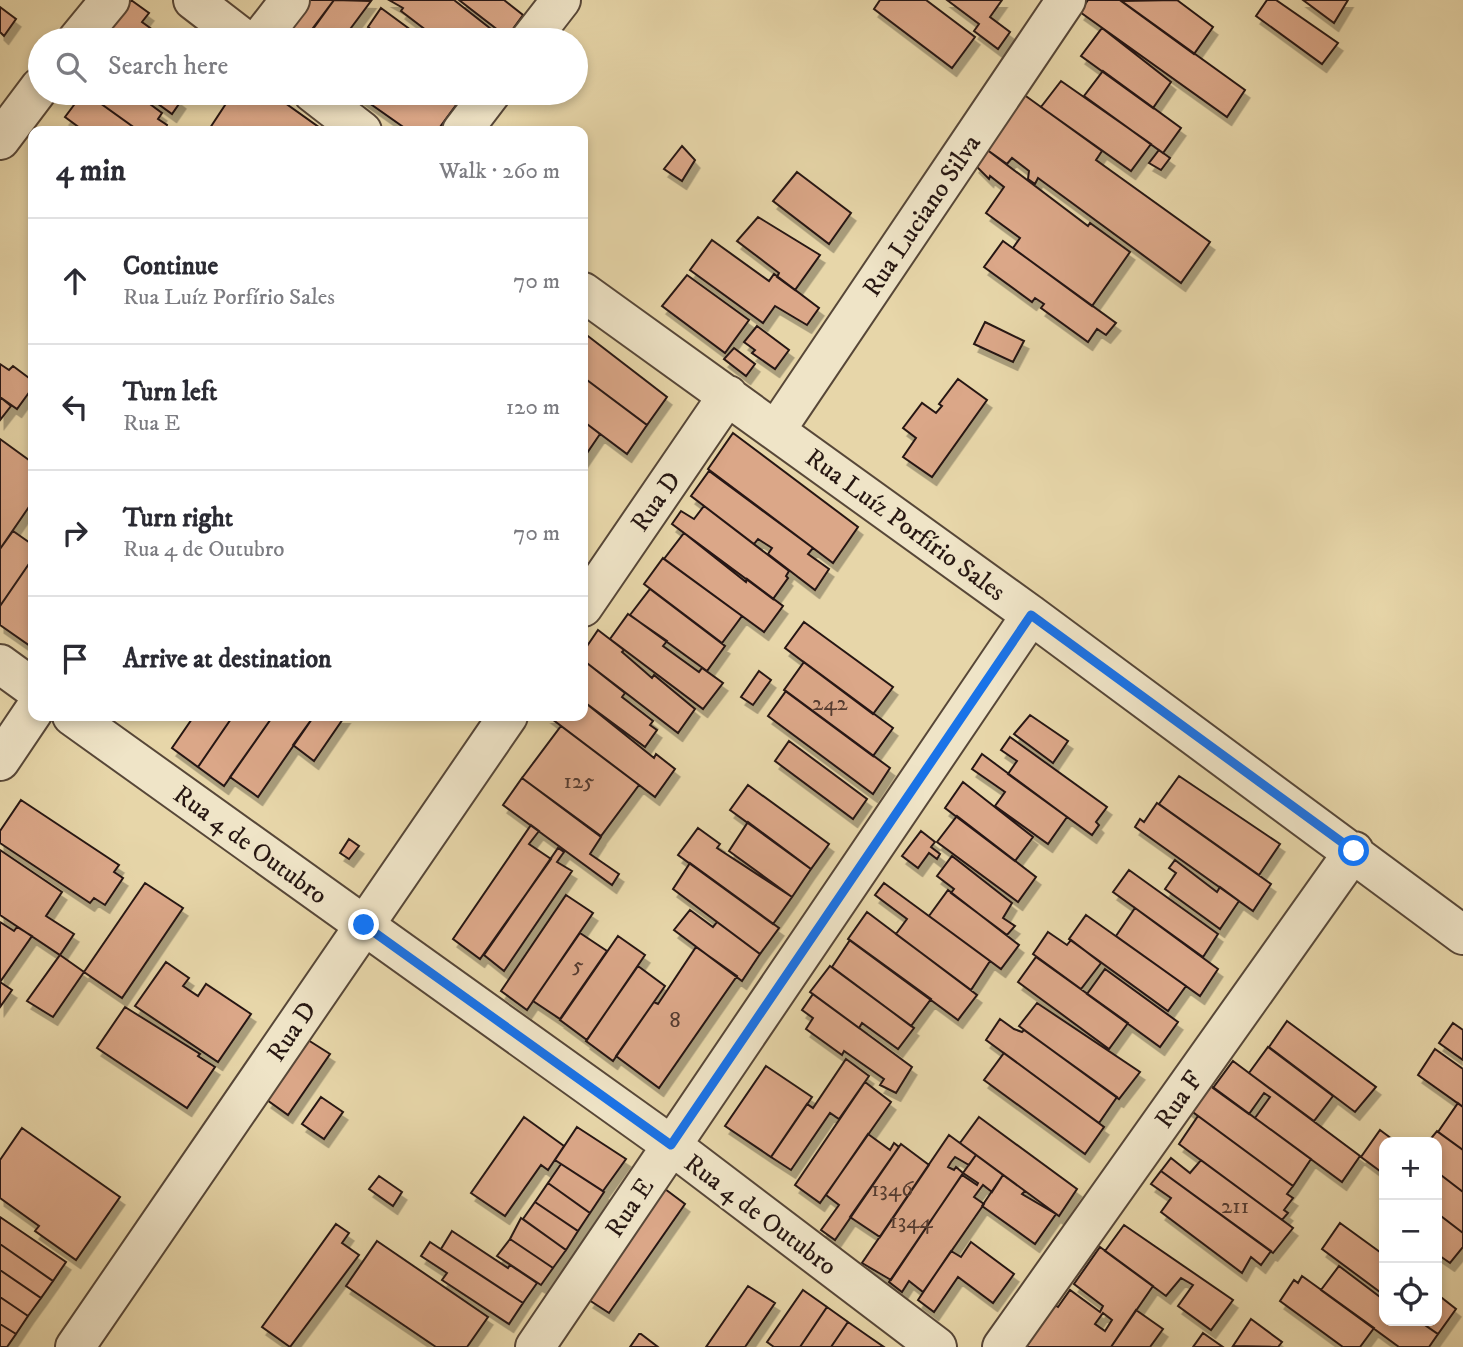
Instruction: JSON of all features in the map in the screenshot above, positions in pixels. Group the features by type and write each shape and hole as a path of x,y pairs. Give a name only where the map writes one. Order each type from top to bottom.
{"street":[{"path":"87,28 110,0"},
{"path":"193,0 229,28"},
{"path":"268,28 290,0"},
{"path":"539,28 561,0"},
{"name":"Rua Luciano Silva","path":"776,430 1066,0"},
{"path":"0,140 28,103"},
{"path":"328,105 356,126"},
{"path":"466,126 482,105"},
{"name":"Rua Luíz Porfírio Sales","path":"588,296 1354,851 1463,935"},
{"name":"Rua D","path":"588,600 728,395"},
{"name":"Rua E","path":"535,1347 1031,615"},
{"path":"0,664 28,684"},
{"path":"0,761 28,719"},
{"name":"Rua 4 de Outubro","path":"79,721 671,1145 937,1347"},
{"name":"Rua D","path":"75,1347 505,721"},
{"name":"Rua F","path":"1002,1347 1354,851"}],"building":[{"path":"131,0 149,13 142,22 150,28 111,28"},
{"path":"299,0 334,0 314,28 288,28 282,24"},
{"path":"334,0 371,1 351,28 313,28"},
{"path":"389,0 454,0 490,28 423,28 401,11 403,8"},
{"path":"459,0 504,0 523,15 514,28 495,28"},
{"path":"880,0 926,0 975,37 952,68 874,9"},
{"path":"947,0 1002,0 990,17 1010,32 998,49 974,31 979,24"},
{"path":"1088,0 1120,0 1245,90 1227,117 1080,12"},
{"path":"1177,0 1213,27 1194,54 1121,1"},
{"path":"1267,0 1276,0 1338,43 1322,64 1256,16"},
{"path":"1303,0 1348,0 1334,23"},
{"path":"0,7 16,19 4,36 0,32"},
{"path":"381,8 408,28 369,28"},
{"path":"1102,28 1171,82 1153,108 1081,56"},
{"path":"1103,71 1181,128 1163,153 1084,96"},
{"path":"1061,81 1151,144 1131,171 1041,107"},
{"path":"1023,94 1102,151 1096,160 1210,242 1181,283 1038,178 1035,184 1028,179 1029,171 1012,158 1007,164 986,149"},
{"path":"74,105 103,105 132,126 77,126 65,117"},
{"path":"103,105 151,105 162,113 158,119 167,125 132,126"},
{"path":"160,105 178,105 172,114"},
{"path":"225,105 288,105 317,126 211,126"},
{"path":"372,105 456,105 441,126 402,126"},
{"path":"682,146 695,160 682,181 664,169"},
{"path":"986,149 1088,226 1090,223 1130,252 1092,306 1013,248 1020,238 986,213 1004,187 990,176 989,179 975,165"},
{"path":"1159,150 1170,158 1161,170 1149,163"},
{"path":"797,172 851,213 829,244 773,201"},
{"path":"758,217 820,255 795,290 777,277 779,273 737,241"},
{"path":"712,240 769,281 774,274 819,308 807,325 775,306 763,323 690,270"},
{"path":"1003,241 1116,323 1106,335 1097,329 1088,342 1041,308 1044,304 1035,298 1032,302 984,267"},
{"path":"687,275 749,320 725,353 662,306"},
{"path":"985,322 1024,341 1013,362 974,344"},
{"path":"757,326 789,350 775,369 752,353 755,350 744,342"},
{"path":"588,336 667,397 647,425 588,381"},
{"path":"734,348 755,364 746,376 724,359"},
{"path":"0,364 9,370 13,366 28,377 28,394 17,409 0,397"},
{"path":"958,379 987,400 932,477 903,457 916,438 903,428 922,403 936,413 942,406 939,404"},
{"path":"588,381 647,425 627,454 588,425"},
{"path":"0,397 11,406 0,420"},
{"path":"588,425 600,434 588,452"},
{"path":"733,433 858,527 833,563 708,469"},
{"path":"0,439 28,459 28,508 0,549"},
{"path":"709,471 813,548 808,554 829,569 815,590 768,554 772,548 758,539 754,544 691,496"},
{"path":"704,506 789,571 786,576 788,578 773,599 672,524 681,511 694,519"},
{"path":"13,531 28,542 28,565 0,606 0,549"},
{"path":"684,533 746,582 747,579 783,606 764,632 664,559"},
{"path":"663,558 742,616 722,643 644,584"},
{"path":"28,565 28,645 0,625 0,606"},
{"path":"650,589 725,646 707,671 630,615"},
{"path":"628,614 667,641 663,646 699,672 702,668 723,683 703,709 610,639"},
{"path":"804,622 893,687 873,714 785,648"},
{"path":"598,630 624,650 622,652 652,678 654,675 695,709 678,733 588,664 588,645"},
{"path":"804,662 893,728 873,756 784,690"},
{"path":"588,664 625,693 622,697 653,721 650,725 657,730 645,747 588,705"},
{"path":"759,671 771,680 753,705 741,697"},
{"path":"786,691 890,768 873,794 768,716"},
{"path":"588,705 654,758 656,754 675,769 655,797 555,721 588,721"},
{"path":"1030,715 1068,741 1053,763 1014,734"},
{"path":"191,721 230,721 198,767 172,748"},
{"path":"230,721 270,721 224,786 198,767"},
{"path":"269,721 311,721 258,797 230,777"},
{"path":"310,721 342,721 314,761 293,745"},
{"path":"561,726 639,785 601,836 522,778"},
{"path":"1010,737 1107,807 1096,822 1099,825 1092,835 1008,774 1017,761 1001,750"},
{"path":"789,741 867,799 853,819 775,761"},
{"path":"982,754 1067,817 1048,844 995,806 1005,792 972,769"},
{"path":"1179,776 1280,844 1259,875 1159,804"},
{"path":"522,778 601,837 590,854 619,874 612,885 503,805"},
{"path":"963,782 1033,837 1015,861 945,808"},
{"path":"748,785 829,844 811,869 730,810"},
{"path":"21,800 119,865 114,872 123,878 105,905 94,898 90,903 0,843 0,831"},
{"path":"1157,803 1271,884 1253,911 1135,827 1140,819 1144,822"},
{"path":"957,816 1036,877 1018,902 937,842"},
{"path":"748,822 811,869 792,897 729,851"},
{"path":"531,825 539,831 529,844 551,859 480,959 453,939"},
{"path":"698,828 720,844 717,848 792,897 773,924 678,855"},
{"path":"921,831 935,842 931,847 940,854 937,859 929,853 918,868 902,856"},
{"path":"349,839 359,846 349,859 340,853"},
{"path":"558,848 564,852 557,862 572,871 504,971 484,955"},
{"path":"0,850 62,892 46,916 74,934 60,955 0,915"},
{"path":"952,856 1012,903 1003,918 1015,926 1007,935 951,893 954,889 937,876"},
{"path":"1175,860 1217,892 1220,887 1239,901 1220,929 1165,889 1176,873 1169,868"},
{"path":"690,863 779,928 760,954 673,889"},
{"path":"1129,870 1218,934 1203,957 1113,892"},
{"path":"145,883 183,908 122,998 84,972"},
{"path":"884,883 990,961 971,990 896,934 907,919 875,895"},
{"path":"948,890 1019,945 1001,969 929,916"},
{"path":"566,895 593,913 527,1010 501,991"},
{"path":"1135,908 1218,969 1200,996 1116,936"},
{"path":"690,910 713,927 717,922 760,954 742,981 674,930"},
{"path":"867,912 977,995 958,1020 848,939"},
{"path":"1086,915 1186,986 1168,1011 1069,939"},
{"path":"0,922 14,931 17,927 32,936 0,982"},
{"path":"1048,932 1067,945 1071,940 1101,963 1081,989 1033,954"},
{"path":"580,933 607,951 560,1019 533,1001"},
{"path":"618,936 645,955 587,1040 560,1020"},
{"path":"850,940 931,999 911,1026 832,967"},
{"path":"696,947 737,976 659,1088 616,1056 654,1002 658,1004"},
{"path":"60,955 84,972 53,1017 27,1001"},
{"path":"1036,957 1128,1023 1109,1049 1018,982"},
{"path":"166,962 189,978 183,986 198,996 206,984 251,1014 218,1062 135,1006"},
{"path":"638,966 665,986 613,1061 586,1041"},
{"path":"830,966 914,1028 898,1049 862,1023 859,1028 810,992"},
{"path":"1105,969 1178,1022 1160,1047 1087,994"},
{"path":"0,982 12,990 0,1007"},
{"path":"813,994 912,1067 896,1093 880,1085 884,1079 844,1051 842,1055 806,1029 813,1018 802,1010"},
{"path":"1037,1003 1140,1072 1119,1099 1019,1026"},
{"path":"125,1007 200,1054 198,1056 215,1067 187,1108 97,1048"},
{"path":"1000,1019 1014,1029 1022,1032 1024,1030 1117,1097 1099,1123 986,1040"},
{"path":"1287,1021 1376,1087 1355,1112 1269,1047"},
{"path":"1453,1023 1463,1030 1463,1060 1439,1043"},
{"path":"308,1040 330,1054 288,1115 267,1100"},
{"path":"1268,1047 1333,1096 1314,1121 1249,1073"},
{"path":"1435,1049 1463,1069 1463,1107 1418,1075"},
{"path":"1004,1053 1104,1127 1085,1154 984,1080"},
{"path":"846,1059 869,1076 839,1119 830,1113 791,1170 771,1157 807,1104 813,1108"},
{"path":"1233,1061 1360,1156 1342,1182 1255,1118 1270,1097 1264,1093 1249,1114 1213,1088"},
{"path":"766,1066 812,1097 771,1157 725,1126"},
{"path":"865,1082 891,1102 820,1203 795,1185"},
{"path":"1206,1082 1311,1159 1293,1186 1186,1107"},
{"path":"321,1097 343,1112 324,1139 302,1124"},
{"path":"1458,1103 1463,1107 1463,1150 1438,1132"},
{"path":"1198,1116 1293,1186 1287,1194 1293,1198 1284,1210 1288,1213 1282,1220 1179,1144"},
{"path":"524,1117 564,1146 548,1170 541,1165 505,1216 471,1193"},
{"path":"979,1117 1077,1189 1059,1216 960,1143"},
{"path":"577,1127 626,1159 603,1191 555,1160"},
{"path":"22,1128 120,1197 76,1260 35,1231 39,1226 0,1198 0,1160"},
{"path":"1380,1130 1389,1137 1379,1137 1379,1170 1361,1157"},
{"path":"1437,1131 1463,1150 1463,1192 1442,1176 1442,1137 1432,1137"},
{"path":"868,1134 890,1150 894,1143 899,1147 835,1240 821,1230 839,1205 826,1195"},
{"path":"949,1135 976,1155 969,1165 955,1157 951,1162 948,1167 954,1170 956,1167 963,1173 891,1280 862,1263"},
{"path":"901,1144 929,1165 880,1237 850,1217"},
{"path":"976,1155 1003,1175 992,1192 983,1185 974,1197 984,1204 923,1292 909,1281 902,1292 889,1282 962,1175 977,1185 978,1183 963,1173"},
{"path":"1171,1158 1190,1173 1201,1160 1293,1228 1273,1253 1161,1171"},
{"path":"561,1164 604,1192 590,1213 548,1183"},
{"path":"1161,1171 1271,1251 1261,1265 1251,1257 1242,1273 1161,1212 1171,1198 1151,1184"},
{"path":"1003,1175 1025,1191 1022,1194 1056,1214 1035,1244 982,1206"},
{"path":"379,1176 402,1192 393,1206 369,1189"},
{"path":"1442,1176 1463,1192 1463,1233 1442,1217"},
{"path":"548,1183 590,1213 578,1231 535,1202"},
{"path":"665,1189 685,1204 609,1313 589,1300"},
{"path":"535,1202 578,1231 566,1250 523,1219"},
{"path":"0,1217 66,1262 53,1281 0,1244"},
{"path":"1442,1217 1463,1233 1463,1247 1450,1263 1442,1257"},
{"path":"521,1218 566,1250 553,1268 510,1239"},
{"path":"1340,1223 1379,1251 1379,1291 1322,1249"},
{"path":"336,1224 349,1233 342,1243 359,1255 290,1347 262,1327"},
{"path":"1124,1225 1233,1300 1211,1330 1178,1306 1193,1285 1181,1278 1166,1296 1105,1251"},
{"path":"452,1231 508,1268 510,1265 537,1283 523,1303 441,1249"},
{"path":"510,1239 553,1268 541,1285 497,1256"},
{"path":"377,1241 488,1317 467,1347 436,1347 346,1286"},
{"path":"430,1242 523,1303 509,1324 442,1280 447,1273 421,1256"},
{"path":"971,1242 1014,1274 993,1303 958,1277 934,1312 918,1300 951,1251 961,1257"},
{"path":"0,1244 53,1281 41,1298 0,1270"},
{"path":"1100,1247 1153,1286 1111,1347 1024,1347 1053,1304 1058,1307 1070,1290 1100,1312 1103,1306 1074,1284","holes":["1103,1313 1112,1320 1105,1331 1095,1324"]},
{"path":"1339,1266 1379,1296 1379,1326 1426,1326 1438,1334 1429,1347 1399,1347 1321,1290"},
{"path":"0,1270 41,1298 28,1316 0,1297"},
{"path":"1302,1276 1374,1328 1360,1347 1343,1347 1280,1301 1294,1280 1298,1283"},
{"path":"748,1286 775,1303 745,1347 706,1347"},
{"path":"803,1290 827,1307 800,1347 774,1347 767,1342"},
{"path":"0,1297 28,1316 16,1334 0,1324"},
{"path":"1442,1298 1456,1309 1438,1334 1426,1326 1442,1326"},
{"path":"827,1307 848,1322 831,1347 800,1347"},
{"path":"1136,1310 1163,1329 1150,1347 1111,1347"},
{"path":"1251,1319 1282,1342 1278,1347 1233,1346"},
{"path":"848,1322 868,1336 884,1347 831,1347"},
{"path":"0,1324 16,1334 7,1347 0,1347"},
{"path":"1203,1333 1223,1347 1193,1347"},
{"path":"641,1334 658,1347 630,1347"}],"route":[{"path":"364,925 671,1145 1031,615 1354,851"}]}
